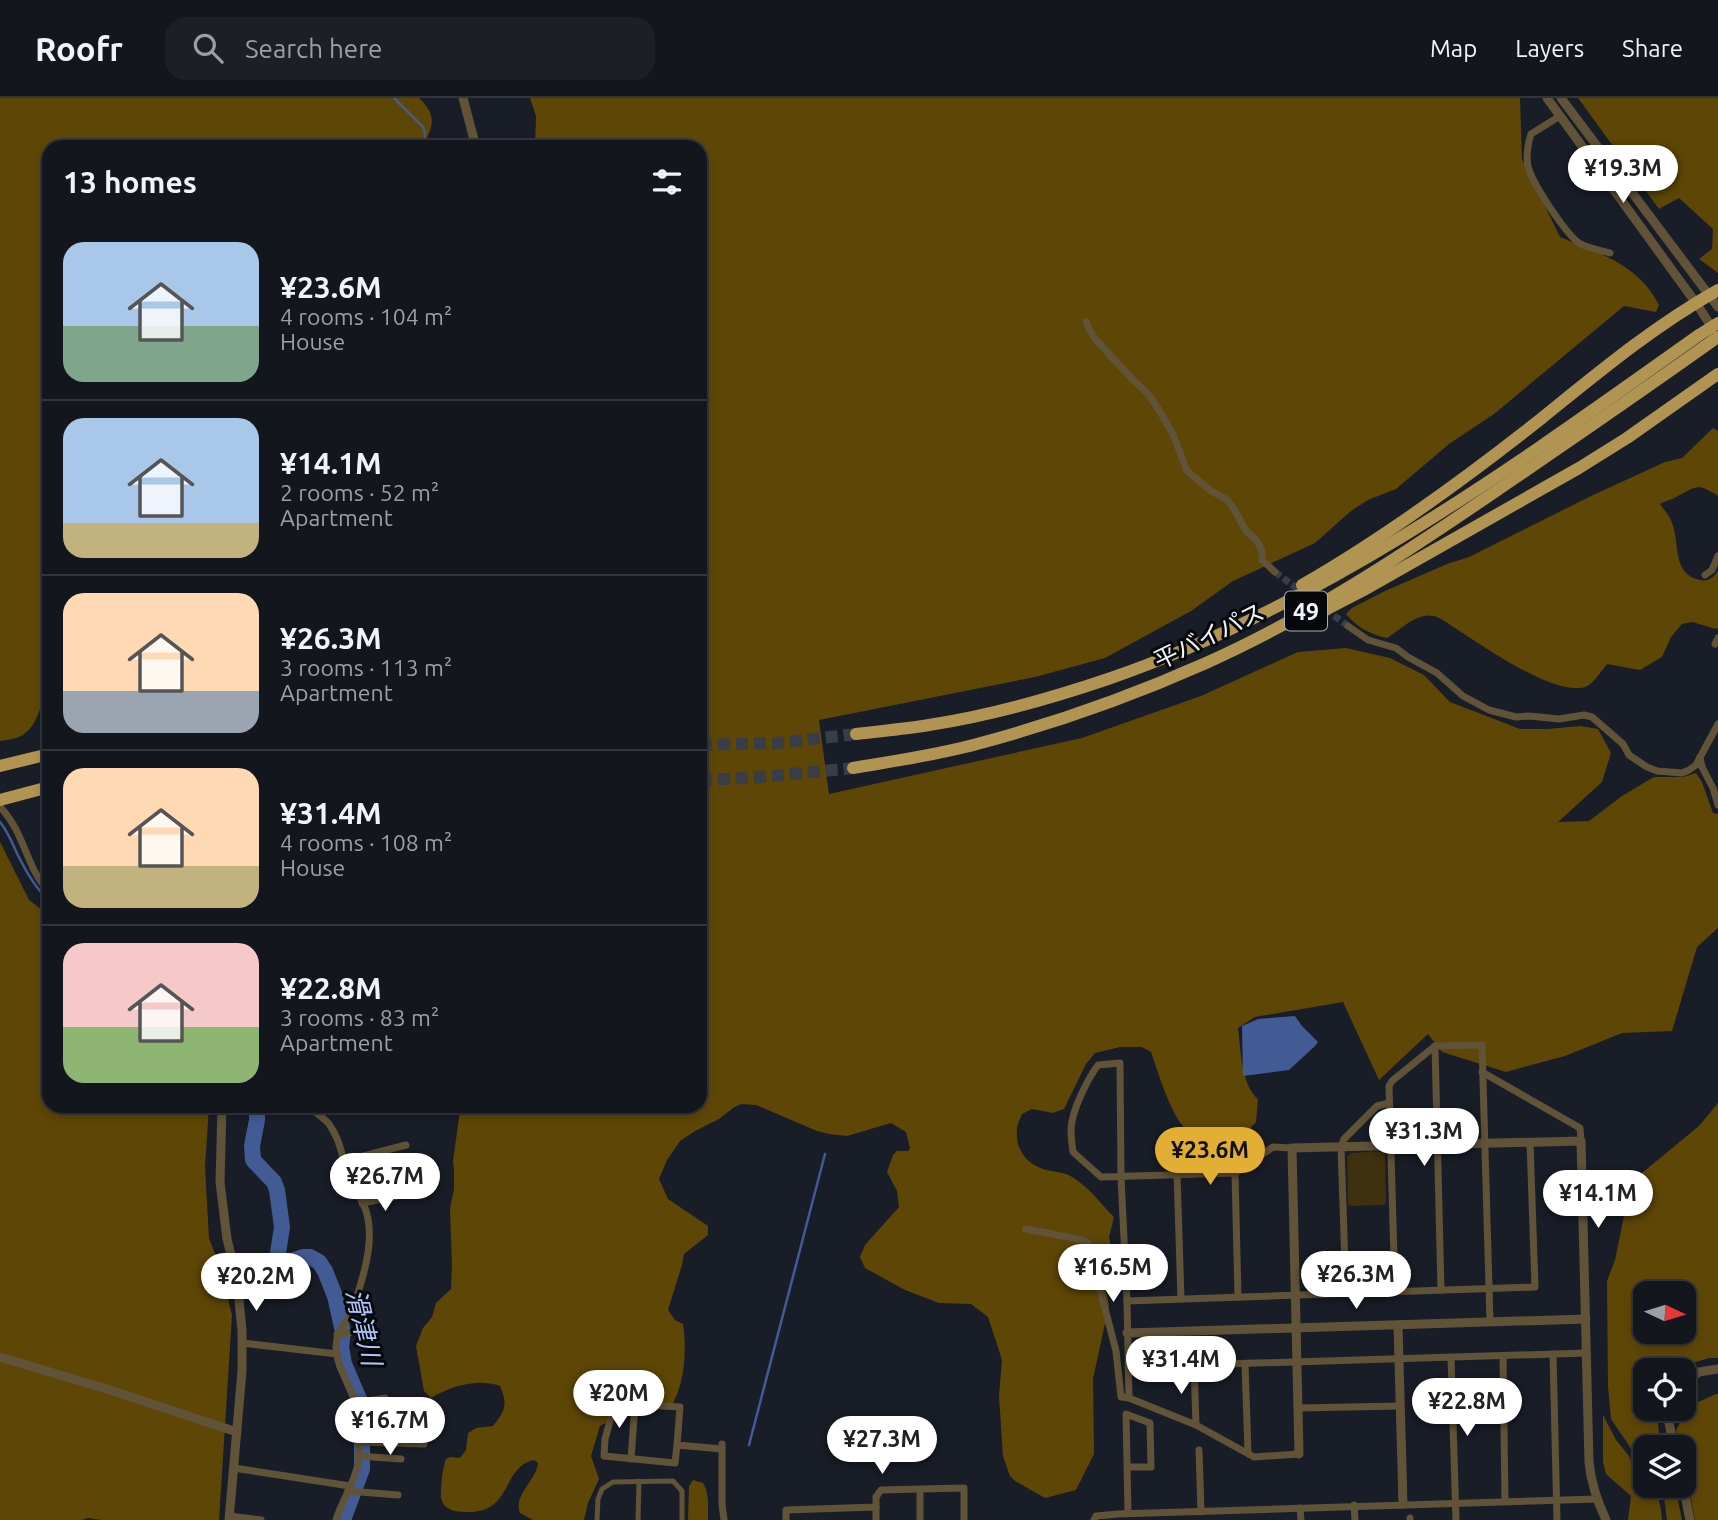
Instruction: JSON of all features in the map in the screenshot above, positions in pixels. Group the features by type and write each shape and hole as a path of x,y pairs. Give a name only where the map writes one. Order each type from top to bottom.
{"highway":[{"path":"1195,646 1313,579 1380,536 1492,456 1634,344 1714,293"},
{"name":"平バイパス","path":"853,768 975,745 1087,711 1156,685 1258,638 1350,586 1476,505 1711,339 1718,323"},
{"name":"平バイパス","path":"856,734 930,725 997,711 1108,679 1226,632 1288,602 1413,530 1576,422 1711,339"},
{"path":"1087,711 1147,692 1200,671 1265,642 1326,610 1579,468 1718,374"},
{"path":"0,766 42,756"},
{"path":"0,800 42,789"}],"street":[{"path":"463,98 474,140"},
{"path":"1547,98 1696,303 1711,339"},
{"path":"1561,98 1714,293 1718,307"},
{"path":"1560,116 1531,134 1528,168 1539,190 1572,236 1581,244 1610,253"},
{"path":"1086,321 1096,340 1160,410 1173,434 1187,471 1229,502 1245,529 1259,544 1262,560 1275,572"},
{"path":"1706,575 1713,570 1718,556"},
{"path":"1348,626 1368,640 1396,648 1437,673 1463,696 1489,710 1516,717 1559,719 1589,716 1623,744 1629,755 1657,771 1682,773 1696,765 1718,724"},
{"path":"1700,756 1702,767 1716,788 1718,805"},
{"path":"0,807 13,822 42,883"},
{"path":"1395,1292 1389,1086 1435,1046 1482,1045 1490,1322"},
{"path":"1435,1046 1441,1290"},
{"path":"1129,1398 1121,1177 1120,1063 1098,1065 1090,1077 1071,1128 1073,1152 1101,1177 1121,1177 1177,1174 1235,1173 1273,1147 1581,1141"},
{"path":"1482,1072 1580,1128 1589,1462 1597,1499 1606,1520"},
{"path":"1346,1294 1341,1147 1344,1139 1377,1106 1390,1103"},
{"path":"222,1113 220,1182 227,1240 237,1279 242,1343 229,1518 261,1520"},
{"path":"316,1113 331,1127 337,1139 368,1222 369,1244 363,1276 351,1312 337,1335 337,1354 342,1372 356,1403 358,1465 336,1520"},
{"path":"1127,1301 1535,1287 1530,1142"},
{"path":"344,1161 406,1145"},
{"path":"1026,1229 1088,1243 1116,1351 1121,1397 1196,1425 1254,1457 1299,1454 1292,1148"},
{"path":"1235,1173 1238,1297"},
{"path":"1177,1174 1181,1299"},
{"path":"362,1203 402,1195"},
{"path":"354,1304 366,1302"},
{"path":"1127,1333 1586,1320"},
{"path":"1398,1325 1403,1504"},
{"path":"337,1335 367,1329"},
{"path":"242,1343 337,1354"},
{"path":"1128,1367 1587,1353"},
{"path":"1553,1354 1558,1520"},
{"path":"1503,1356 1505,1501"},
{"path":"0,1357 237,1432"},
{"path":"1451,1358 1456,1520"},
{"path":"1245,1364 1248,1453"},
{"path":"1194,1365 1196,1425"},
{"path":"1696,1374 1718,1369"},
{"path":"356,1403 385,1398"},
{"path":"615,1403 635,1404 680,1407 676,1464 604,1456 605,1439 615,1403"},
{"path":"631,1459 635,1404"},
{"path":"1298,1408 1400,1406"},
{"path":"1127,1467 1152,1467 1150,1423 1126,1414 1126,1427 1128,1513"},
{"path":"358,1442 424,1444"},
{"path":"677,1445 722,1446 724,1520"},
{"path":"1197,1514 1199,1450"},
{"path":"358,1456 401,1459"},
{"path":"234,1468 398,1495"},
{"path":"597,1520 598,1499 602,1489 616,1481 673,1481 682,1491 682,1520"},
{"path":"638,1520 639,1481"},
{"path":"876,1520 876,1497 881,1490 964,1488 964,1520"},
{"path":"920,1490 920,1520"},
{"path":"1685,1498 1690,1520"},
{"path":"1094,1520 1096,1516 1128,1513 1141,1517 1354,1505 1597,1499"},
{"path":"1354,1505 1355,1520"},
{"path":"786,1520 786,1510 876,1507"},
{"path":"1300,1508 1301,1520"},
{"path":"1248,1510 1248,1520"}],"shaded area":[{"path":"0,98 419,98 429,110 432,122 426,140 42,140 42,703 29,730 14,739 0,741"},
{"path":"530,98 1520,98 1522,159 1560,237 1603,255 1629,270 1640,279 1659,305 1656,312 1624,306 1494,414 1449,444 1396,489 1368,500 1351,511 1315,543 1233,581 1191,611 1105,658 1035,677 819,720 829,794 1082,738 1201,696 1298,652 1346,648 1390,658 1424,675 1450,702 1520,729 1580,726 1598,729 1611,753 1602,782 1558,822 1589,821 1622,796 1654,777 1683,777 1696,773 1713,813 1718,814 1718,928 1697,947 1672,1031 1622,1033 1565,1056 1506,1072 1442,1052 1428,1034 1379,1080 1343,1002 1255,1017 1238,1028 1245,1076 1252,1093 1258,1099 1256,1122 1240,1139 1207,1139 1188,1132 1168,1100 1151,1052 1142,1047 1120,1047 1095,1053 1086,1064 1064,1109 1053,1113 1032,1109 1022,1114 1017,1126 1017,1137 1024,1156 1040,1168 1074,1178 1114,1217 1109,1237 1111,1248 1099,1257 1109,1305 1093,1379 1094,1454 1076,1490 1045,1498 1010,1476 1003,1456 999,1396 1002,1360 988,1317 971,1304 939,1303 905,1290 865,1268 860,1257 865,1245 899,1207 897,1191 887,1172 893,1155 897,1151 908,1151 910,1148 906,1132 891,1123 847,1136 829,1134 756,1105 741,1104 680,1141 667,1160 659,1179 668,1199 708,1226 708,1235 684,1254 668,1310 675,1320 683,1324 685,1345 682,1379 669,1409 633,1408 600,1426 591,1456 599,1479 584,1520 533,1520 520,1513 522,1494 538,1463 534,1460 515,1473 504,1492 488,1508 474,1512 455,1511 442,1502 446,1459 460,1458 466,1450 468,1433 476,1428 493,1426 503,1411 504,1403 500,1386 483,1383 456,1387 431,1398 424,1391 416,1346 423,1328 432,1317 436,1303 451,1289 450,1208 460,1113 707,1113 707,140 535,140 536,116"},
{"path":"1578,98 1718,98 1718,273 1699,259 1712,249 1713,229 1679,198 1659,209"},
{"path":"1713,428 1718,431 1718,496 1697,488 1660,504 1671,520 1685,572 1691,577 1703,580 1718,571 1718,628 1692,622 1682,624 1671,637 1662,657 1640,670 1607,664 1589,685 1577,688 1561,686 1503,659 1437,617 1428,615 1415,619 1387,638 1364,630 1346,614 1352,608 1385,591 1469,557 1591,496 1665,462 1682,458"},
{"path":"0,842 29,900 42,910 42,1113 209,1113 205,1167 209,1238 220,1267 232,1315 219,1520 0,1520"},
{"path":"1718,1103 1718,1358 1696,1362 1696,1358 1633,1358 1633,1421 1658,1421 1659,1435 1633,1435 1633,1453 1611,1419 1607,1281 1615,1260 1631,1182 1699,1126"},
{"path":"1381,1151 1385,1154 1386,1203 1348,1205 1347,1157 1351,1153"},
{"path":"1718,1394 1718,1520 1695,1520 1691,1498 1696,1498 1696,1435 1677,1435 1676,1430 1681,1421 1696,1421 1696,1403"},
{"path":"1603,1415 1633,1466 1633,1498 1657,1498 1662,1520 1628,1520 1631,1496 1606,1474 1603,1462"},
{"path":"693,1480 703,1483 706,1489 708,1520 688,1520 689,1486"},
{"path":"1664,1498 1677,1498 1682,1520 1667,1520"}],"water":[{"path":"1295,1016 1318,1042 1315,1046 1289,1070 1243,1076 1242,1026 1258,1019"}],"waterway":[{"path":"394,98 423,127 425,140"},
{"path":"0,822 42,893"},
{"name":"滑津川","path":"257,1113 252,1146 253,1160 274,1182 277,1190 282,1227 278,1253 280,1261 285,1263 310,1257 319,1262 325,1271 335,1296 343,1332 341,1347 344,1364 362,1406 362,1469 343,1520"},
{"path":"749,1445 825,1154"}],"tunnel":[{"path":"1275,572 1348,626"},
{"path":"707,745 777,743 856,734"},
{"path":"707,780 853,768"}]}
